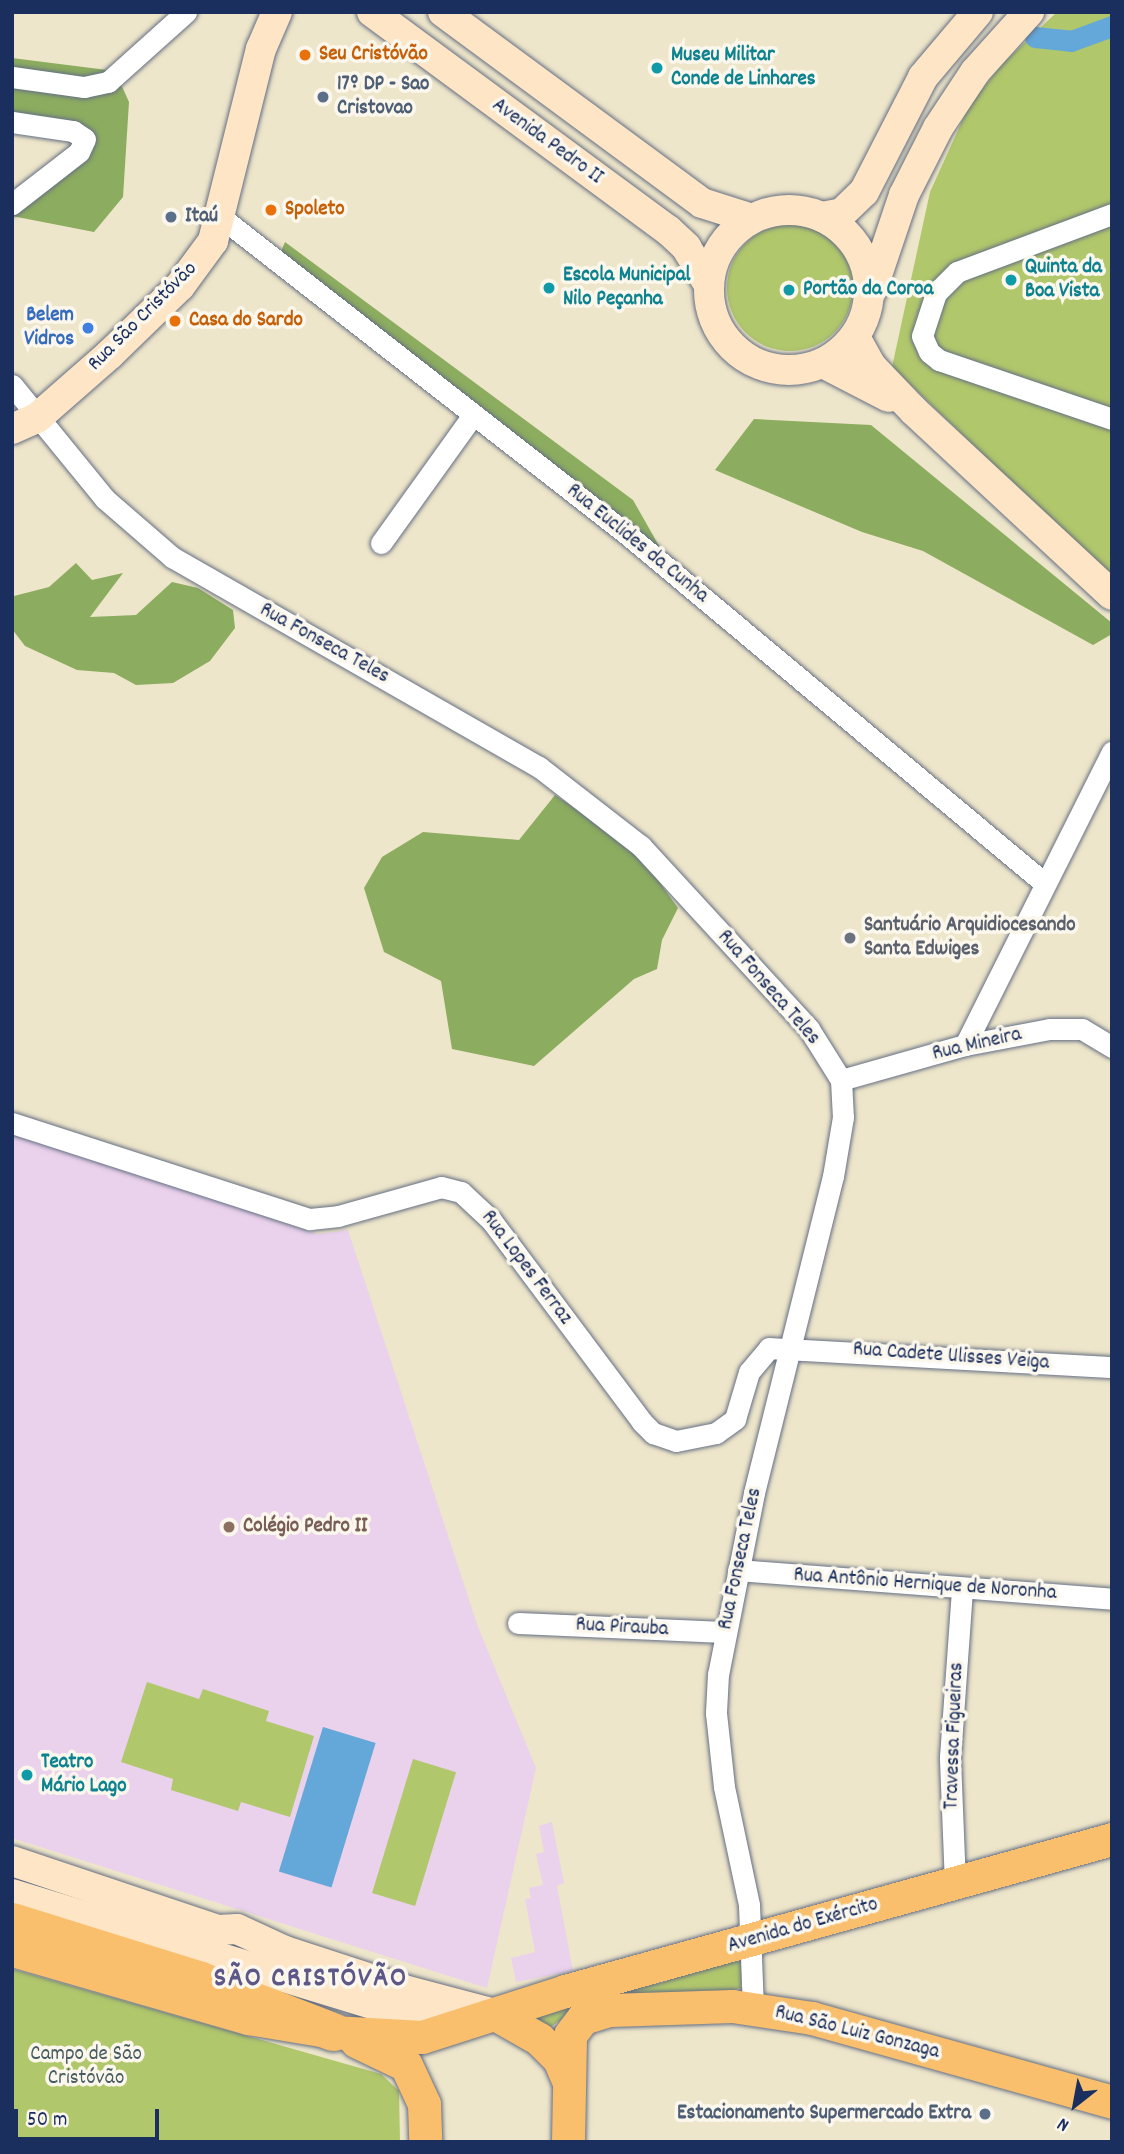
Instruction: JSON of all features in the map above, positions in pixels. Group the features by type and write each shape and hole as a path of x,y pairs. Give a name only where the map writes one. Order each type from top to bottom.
{"highway":[{"path":"12,1922 201,1981 333,2032"}],"main road":[{"name":"Avenida do Exército","path":"495,2014 1112,1839"},
{"path":"12,1950 248,2018 333,2032 422,2037 495,2014 539,2039 559,2059 569,2082 568,2142"},
{"name":"Rua São Luiz Gonzaga","path":"569,2082 570,2035 591,2014 753,2008 812,2018 1112,2102"},
{"path":"333,2032 388,2052 406,2064 424,2104 425,2142"}],"street":[{"path":"12,77 84,88 108,82 186,12"},
{"name":"Rua São Cristóvão","path":"24,424 180,286 213,241 222,218 261,49 277,12"},
{"name":"Avenida Pedro II","path":"372,12 668,230 686,247 709,285 717,325 744,356 783,370 823,363 855,337 869,301 865,264 855,245 822,217 788,210 752,219 724,243 709,285"},
{"name":"Avenida Pedro II","path":"443,12 702,203 752,219"},
{"path":"822,217 855,204 923,77 978,12"},
{"path":"869,301 904,195 939,128 975,72 1029,12"},
{"path":"12,122 73,131 85,139 79,152 13,203"},
{"path":"855,204 862,228 887,242"},
{"path":"1112,214 957,272 931,302 923,329 924,342 939,360 1112,419"},
{"name":"Rua Euclides da Cunha","path":"222,218 638,543 1043,882"},
{"path":"855,337 871,366 914,411 1112,595"},
{"path":"823,363 914,411"},
{"name":"Rua Fonseca Teles","path":"12,385 24,424 172,557 539,766 582,796 641,846 809,1029 841,1080 843,1117 833,1176 738,1570 725,1632 716,1713 724,1787 750,1905 753,2008"},
{"path":"381,544 472,415"},
{"path":"965,1045 1043,882 1112,751"},
{"name":"Rua Mineira","path":"841,1080 965,1045 1068,1027 1082,1029 1112,1047"},
{"name":"Rua Lopes Ferraz","path":"12,1123 310,1219 338,1216 440,1187 461,1192 491,1220 642,1422 653,1433 676,1441 716,1433 735,1419 757,1357 769,1348 791,1346"},
{"name":"Rua Cadete Ulisses Veiga","path":"791,1346 1112,1367"},
{"name":"Rua Antônio Hernique de Noronha","path":"738,1570 1112,1599"},
{"name":"Travessa Figueiras","path":"954,1884 950,1757 962,1588"},
{"name":"Rua Pirauba","path":"518,1623 725,1632"},
{"path":"12,1861 218,1930 237,1929 285,1951 404,1990 495,2014"},
{"path":"12,1894 388,2009 421,2015 495,2014"}],"shaded area":[{"name":"Colégio Pedro II","path":"12,1133 317,1234 348,1230 478,1627 536,1768 487,1988 12,1838"},
{"path":"552,1822 564,1883 557,1886 573,1971 516,1982 511,1958 535,1952 525,1899 531,1898 529,1888 543,1885 536,1854 544,1852 539,1826"}],"green space":[{"name":"Quinta da Boa Vista","path":"1057,12 1112,12 1112,579 892,367 930,192 968,108 1001,65"},
{"path":"12,58 115,71 129,102 123,197 94,232 12,216 12,208 81,134 12,123"},
{"path":"790,225 814,230 835,243 848,264 853,288 848,312 835,333 814,346 790,351 766,346 745,333 732,312 727,288 732,264 745,243 766,230"},
{"path":"285,242 633,500 675,574 274,268"},
{"path":"754,419 871,425 1112,623 1112,634 1093,645 923,551 862,532 715,470"},
{"path":"76,563 92,580 123,573 90,617 136,615 172,582 198,588 233,610 235,628 210,661 173,683 136,685 114,673 77,670 25,646 12,629 14,596 49,587"},
{"path":"555,795 635,848 678,908 662,940 657,969 634,979 534,1066 452,1049 441,981 384,952 364,888 382,857 423,832 519,840"},
{"path":"147,1682 199,1699 203,1689 269,1711 266,1721 314,1736 290,1817 241,1802 238,1811 171,1790 173,1779 121,1762"},
{"path":"413,1759 456,1772 415,1906 372,1893"},
{"path":"724,1961 743,1962 741,1988 714,1995 581,2005 544,2032 529,2020 584,1997 661,1983"},
{"name":"Campo de São Cristóvão","path":"12,1969 381,2074 399,2091 400,2142 12,2142"}],"water":[{"path":"323,1727 376,1743 331,1887 279,1871"}],"waterway":[{"path":"1035,37 1071,41 1112,26"}],"place":[{"name":"Seu Cristóvão","path":"305,55"},
{"name":"Museu Militar Conde de Linhares","path":"657,68"},
{"name":"17º DP - Sao Cristovao","path":"323,97"},
{"name":"Spoleto","path":"271,210"},
{"name":"Itaú","path":"171,217"},
{"name":"Quinta da Boa Vista","path":"1011,280"},
{"name":"Escola Municipal Nilo Peçanha","path":"549,288"},
{"name":"Portão da Coroa","path":"789,290"},
{"name":"Casa do Sardo","path":"175,321"},
{"name":"Belem Vidros","path":"88,328"},
{"name":"Santuário Arquidiocesando Santa Edwiges","path":"850,938"},
{"name":"Colégio Pedro II","path":"229,1527"},
{"name":"Teatro Mário Lago","path":"27,1775"},
{"name":"Estacionamento Supermercado Extra","path":"985,2114"}],"district":[{"name":"SÃO CRISTÓVÃO","path":"311,1980"}]}
